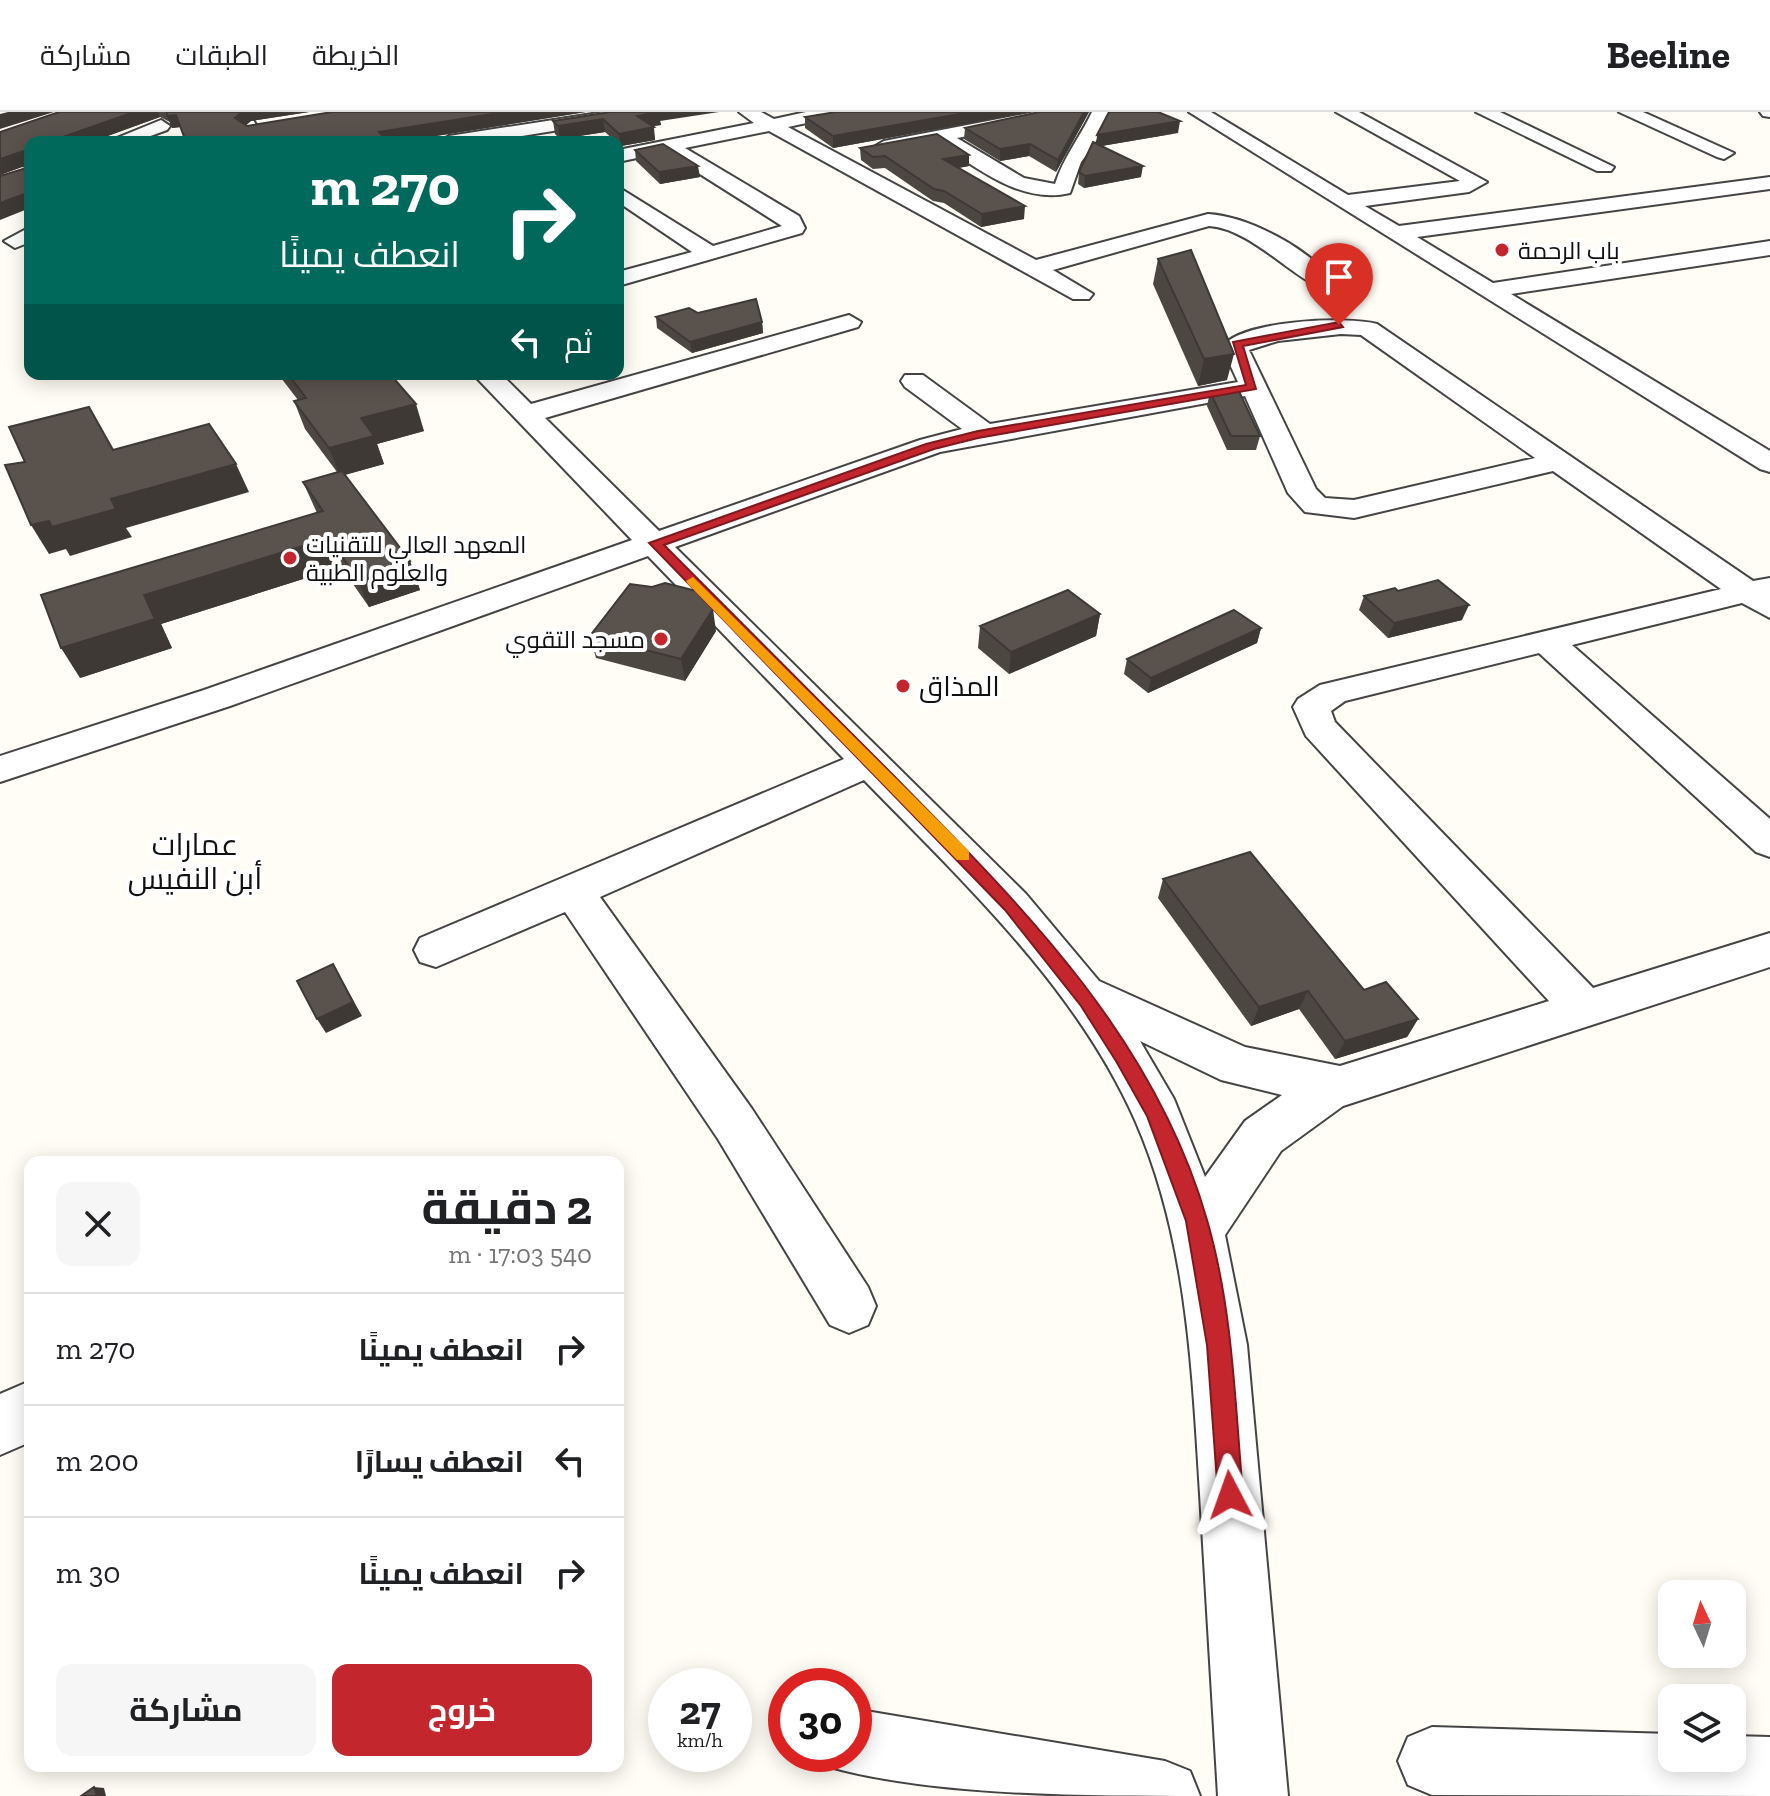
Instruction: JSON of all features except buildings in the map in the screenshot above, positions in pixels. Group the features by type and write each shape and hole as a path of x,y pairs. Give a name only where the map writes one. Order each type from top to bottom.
{"street":[{"path":"239,112 258,133"},
{"path":"487,136 640,112"},
{"path":"748,112 1081,294"},
{"path":"624,155 833,112"},
{"path":"830,157 1063,112"},
{"path":"940,136 1031,189 1056,191 1063,189 1072,161 1085,145 1101,112"},
{"path":"1198,112 1770,463"},
{"path":"1345,112 1477,182 1469,186 1345,202"},
{"path":"1485,112 1604,167"},
{"path":"1628,112 1724,153"},
{"path":"133,136 161,126"},
{"path":"624,277 785,233 794,225 729,180 669,146"},
{"path":"0,168 24,172"},
{"path":"0,183 24,174"},
{"path":"1396,233 1770,183"},
{"path":"624,197 710,254"},
{"path":"1034,268 1208,220 1227,220 1248,228 1322,282"},
{"path":"1491,290 1770,248"},
{"path":"524,415 849,322"},
{"path":"1561,460 1354,509 1325,509 1309,502 1303,493 1253,387 1237,344 1339,325 1374,331 1763,595"},
{"path":"492,380 1011,905 1082,993 1157,1114 1198,1231 1219,1345 1253,1796"},
{"path":"914,381 985,433"},
{"path":"0,769 217,698 930,446 985,433 1253,387"},
{"path":"1584,1008 1319,727 1311,707 1320,698 1333,693 1546,641 1763,595"},
{"path":"1546,641 1770,842"},
{"path":"436,950 872,762"},
{"path":"573,891 735,1124 849,1306"},
{"path":"1082,993 1238,1066 1340,1086 1770,950"},
{"path":"1198,1231 1263,1136 1334,1085"},
{"path":"0,1426 24,1413"},
{"path":"872,1746 1165,1796"},
{"path":"1432,1761 1770,1772"}],"slow traffic":[{"path":"693,581 963,855"}],"place":[{"name":"باب الرحمة","path":"1502,250"},
{"name":"المعهد العالي للتقنيات والعلوم الطبية","path":"290,558"},
{"name":"مسجد التقوي","path":"661,639"},
{"name":"المذاق","path":"903,686"}],"district":[{"name":"عمارات أبن النفيس","path":"195,862"}],"route":[{"path":"1230,1495 1219,1345 1196,1221 1157,1114 1123,1055 1088,1000 1011,905 656,543 930,446 978,434 1253,387 1237,353 1237,344 1339,325"}]}
